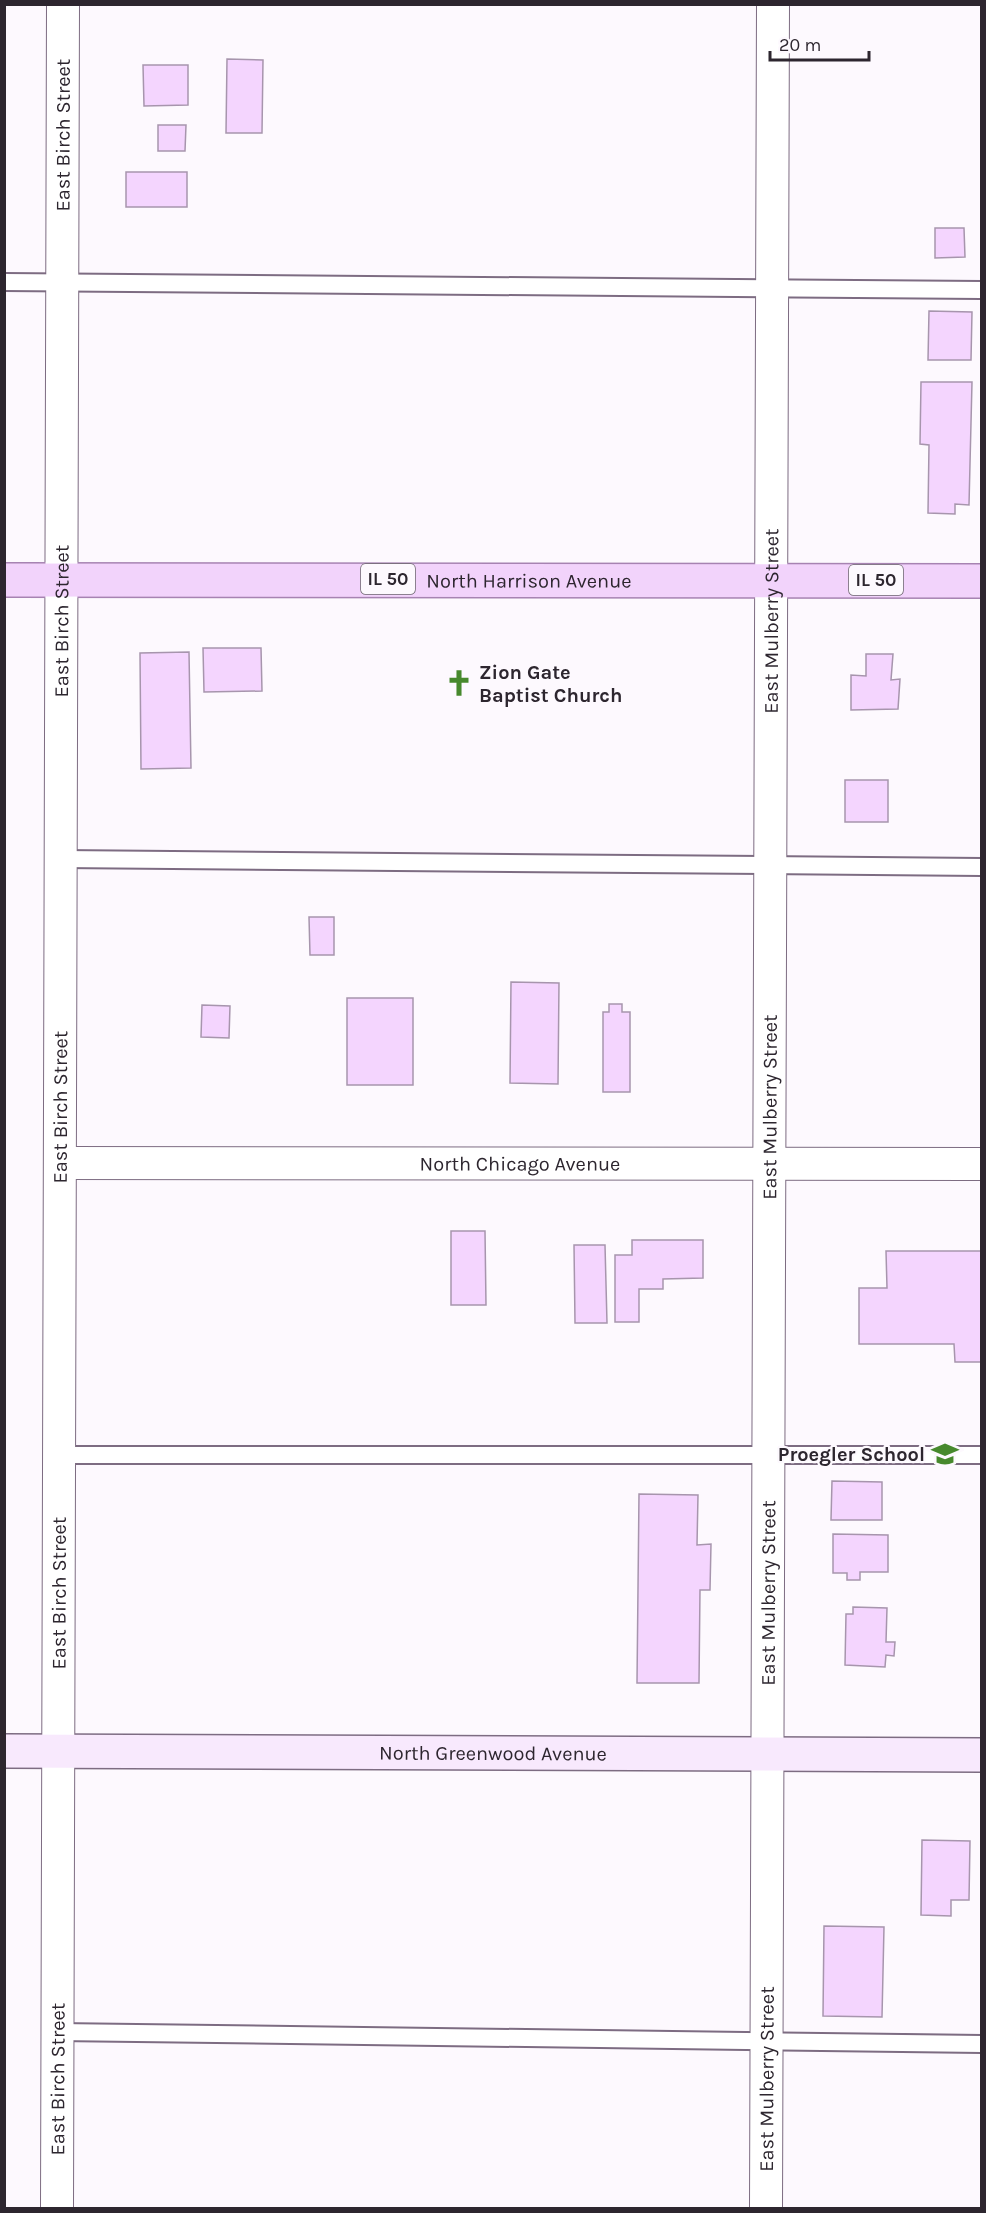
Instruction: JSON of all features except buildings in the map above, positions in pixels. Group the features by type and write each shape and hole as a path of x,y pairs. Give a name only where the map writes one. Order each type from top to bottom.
{"main road":[{"name":"North Harrison Avenue","path":"4,579 981,581"}],"street":[{"name":"East Birch Street","path":"57,2208 63,4"},
{"name":"East Mulberry Street","path":"766,2208 773,4"},
{"name":"North Chicago Avenue","path":"60,1163 981,1164"},
{"name":"North Greenwood Avenue","path":"4,1751 981,1755"}],"lane":[{"path":"4,282 981,290"},
{"path":"61,859 981,867"},
{"path":"59,1455 981,1455"},
{"path":"57,2032 981,2044"}],"place":[{"name":"Zion Gate Baptist Church","path":"459,683"},
{"name":"Proegler School","path":"945,1454"}]}
